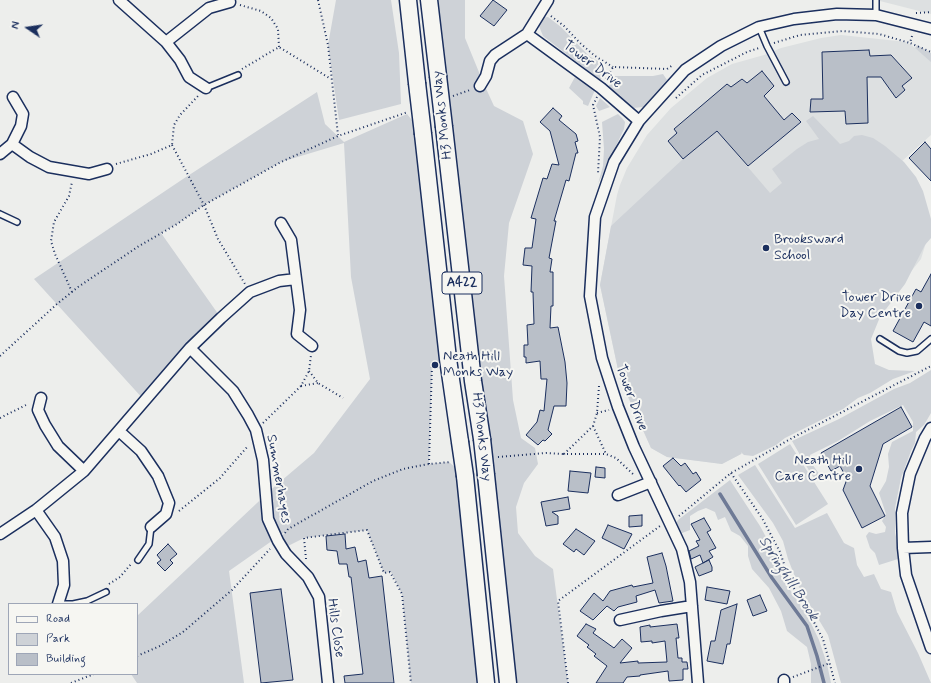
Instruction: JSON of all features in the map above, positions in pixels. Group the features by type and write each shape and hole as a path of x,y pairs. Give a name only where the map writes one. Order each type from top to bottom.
{"main road":[{"name":"H3 Monks Way","path":"408,0 448,359 465,476 486,683"},
{"name":"H3 Monks Way","path":"429,0 473,381 482,439 508,683"}],"street":[{"path":"118,0 166,42 180,60 189,77 206,88"},
{"path":"480,86 486,76 490,61 495,55 526,34 548,0"},
{"path":"166,42 209,8 230,2"},
{"name":"Tower Drive","path":"698,683 690,582 682,549 669,521 648,484 629,434 602,358 590,296 595,217 614,162 639,121 685,70 721,46 759,27 794,18 837,14 876,15 931,29"},
{"name":"Tower Drive","path":"526,34 601,88 639,121"},
{"path":"0,154 12,144 21,126 23,114 13,98"},
{"path":"12,144 30,157 49,167 89,174 107,169"},
{"path":"281,222 291,240 300,310 298,334 312,346"},
{"path":"0,534 36,510 84,471 190,348 250,292 279,281 296,280"},
{"name":"Summerhayes","path":"190,348 233,391 256,430 263,460 268,519 278,542"},
{"path":"40,398 38,410 45,425 58,446 84,471"},
{"path":"931,428 925,438 910,474 902,513 903,548 906,575 931,648"},
{"path":"119,431 141,451 158,476 169,503 166,514 152,527"},
{"path":"618,495 648,484"},
{"path":"36,510 55,537 63,561 64,585 59,603"},
{"name":"Hills Close","path":"278,542 286,554 308,577 319,597 328,683"},
{"path":"903,548 931,547"},
{"path":"620,620 692,606"}],"lane":[{"path":"876,0 876,15"},
{"path":"759,27 766,46 786,82"},
{"path":"206,88 238,75"},
{"path":"0,214 17,222"},
{"path":"880,339 899,351 906,353 917,351 931,339"},
{"path":"138,560 149,544 152,527"},
{"path":"78,603 87,601 106,592"}],"path":[{"path":"318,0 328,45 338,136"},
{"path":"230,2 261,11 271,18 278,29 279,47"},
{"path":"541,12 559,22 596,56 613,66 667,69 674,65"},
{"path":"911,12 931,12"},
{"path":"674,100 702,75 747,52 800,35 843,31 879,34 910,42"},
{"path":"279,47 331,79"},
{"path":"224,81 279,47"},
{"path":"598,174 600,137 593,105 613,66"},
{"path":"452,96 480,86"},
{"path":"206,88 180,115 174,125 172,145 204,205 218,239 250,292"},
{"path":"0,356 72,292 138,246 177,224 204,205 281,162 338,136 410,111"},
{"path":"107,169 118,163 151,154 172,145"},
{"path":"72,292 55,254 51,241 54,222 69,196 74,171"},
{"path":"429,464 432,365 448,359"},
{"path":"568,683 558,601 665,522 673,521 731,473 794,437 931,366"},
{"path":"309,371 318,383 343,398"},
{"path":"301,386 318,383"},
{"path":"564,454 592,426 597,414 599,385"},
{"path":"0,418 26,405 38,410"},
{"path":"592,426 606,454"},
{"path":"494,458 546,453 606,454 616,458 648,484"},
{"path":"138,656 160,646 183,632 232,590 278,542 288,529 373,482 403,470 429,464 456,461"},
{"path":"731,473 762,518 780,552 790,582 823,639 835,683"},
{"path":"308,577 304,538 367,530 384,573 390,572 402,594 411,683"},
{"path":"106,592 104,587 120,577 133,562 138,560"},
{"path":"784,682 830,662"},
{"path":"71,683 91,675"}],"shaded area":[{"path":"876,0 931,0 931,14"},
{"name":"Brooksward School","path":"841,35 907,42 931,60 931,135 901,162 928,236 921,259 873,319 847,399 722,464 667,457 651,448 620,379 600,285 617,195 627,168 647,135 671,108 707,78 732,64 764,55 781,48 821,38"}],"green space":[{"path":"336,0 391,0 399,53 401,104 339,120 328,45"},
{"path":"436,0 465,0 465,38 483,82 494,106 523,121 533,154 509,223 504,276 513,400 521,438 535,448 538,464 524,483 516,507 518,533 535,556 553,569 568,683 508,683"},
{"path":"548,17 561,27 589,56 601,63 604,72 603,78 600,80 543,36 539,26 541,18"},
{"path":"917,45 931,53 931,62 915,48"},
{"path":"663,74 667,80 643,107 633,108 625,104 612,94 608,87 615,76 653,76"},
{"path":"575,77 595,90 588,106 583,104 583,101 569,88"},
{"path":"317,92 325,124 344,142 407,114 423,134 448,359 432,365 429,464 449,462 465,476 486,683 411,683 402,594 391,572 384,573 367,530 304,538 288,546 278,541 286,531 229,571 244,683 137,683 132,675 138,675 138,615 274,487 314,453 370,379 351,277 344,143 281,162 204,205 161,233 221,318 145,401 34,279 183,179"},
{"path":"600,98 610,107 599,111 596,106"},
{"path":"618,114 625,122 624,129 598,184 603,166 604,149 602,122"},
{"name":"Brooksward School","path":"813,116 840,144 849,141 854,136 862,135 873,138 885,146 904,162 916,177 923,191 931,219 931,238 925,245 905,284 880,317 871,339 875,364 889,370 915,371 893,379 870,393 858,398 843,409 753,456 744,455 741,452 741,454 722,464 667,457 651,448 620,379 600,285 611,226 683,159 717,131 770,193 782,183 772,169 797,149 808,142 819,139 806,121"},
{"path":"931,370 931,413 924,425 916,432 915,443 901,478 895,508 895,533 898,559 879,565 875,553 870,548 866,536 869,532 876,534 885,532 886,527 882,521 886,514 879,493 886,481 889,467 888,454 892,442 913,431 913,422 903,405 870,421 838,441 810,455 812,464 820,475 815,479 792,441 839,419 894,389 910,383"},
{"path":"790,444 828,504 796,525 758,464"},
{"path":"755,465 795,528 827,513 844,543 854,548 857,565 864,577 874,574 881,589 891,592 897,612 918,653 931,683 841,683 828,635 799,587 783,541 773,523 738,475"},
{"path":"730,480 760,526 773,550 784,581 807,615 819,640 827,664 831,683 811,683 811,664 807,647 787,631 781,611 769,588 752,569 748,556 748,546 740,536 731,531 725,517 718,520 715,512 706,508 690,516 690,530 682,533 677,531 675,525 678,520"}],"building":[{"path":"493,0 507,10 494,26 480,16"},
{"path":"869,50 870,56 891,55 912,78 902,86 905,90 896,98 881,77 867,77 868,123 846,124 845,111 810,112 811,99 823,99 822,52"},
{"path":"762,71 774,86 764,96 784,120 792,113 801,122 748,166 717,131 683,159 668,141 677,133 674,129 727,84 731,87 742,79 747,83"},
{"path":"553,108 562,116 559,120 576,134 578,141 575,142 578,153 576,153 569,181 566,180 554,221 556,221 549,258 552,259 550,272 553,272 553,306 551,306 550,328 558,327 565,362 567,383 566,406 554,406 548,430 552,434 538,445 526,435 537,422 540,410 544,411 547,379 541,379 540,361 526,363 526,357 524,357 524,345 528,345 527,325 534,324 533,292 531,292 532,266 523,265 525,248 532,248 536,219 531,218 543,178 547,179 552,164 559,165 550,131 540,122"},
{"path":"925,142 931,149 931,181 909,158"},
{"name":"Tower Drive Day Centre","path":"931,274 931,326 924,322 913,342 893,331 916,289 921,292"},
{"name":"Neath Hill Care Centre","path":"901,407 912,427 883,444 870,486 885,516 862,528 843,490 847,479 840,466 831,471 821,453"},
{"path":"673,458 681,466 685,463 693,474 696,472 701,480 686,492 680,485 679,486 663,466"},
{"path":"596,467 605,468 605,478 595,477"},
{"path":"570,471 591,473 588,493 568,491"},
{"path":"568,497 570,509 552,512 558,516 558,524 546,526 541,502"},
{"path":"642,515 642,526 629,527 629,516"},
{"path":"704,518 711,530 707,532 716,548 709,551 713,557 703,563 700,555 691,559 689,551 699,546 696,541 700,540 691,524"},
{"path":"608,525 632,534 624,549 602,538"},
{"path":"576,529 595,541 584,555 576,549 574,552 563,544"},
{"path":"345,534 346,549 355,547 358,562 366,560 369,578 382,576 394,683 345,683 344,676 363,674 351,577 349,577 347,564 339,564 337,551 327,550 326,536"},
{"path":"168,544 177,554 170,560 173,563 165,571 157,563 161,560 157,555"},
{"path":"662,553 673,601 659,603 655,590 636,596 637,602 618,607 614,611 607,606 593,620 580,611 594,593 603,601 610,591 632,585 633,587 653,583 647,557"},
{"path":"709,560 712,571 699,576 695,567"},
{"path":"707,587 730,591 727,604 705,600"},
{"path":"281,589 293,680 261,683 250,593"},
{"path":"760,595 767,611 753,616 747,600"},
{"path":"737,604 730,644 727,644 723,664 707,661 711,641 715,641 721,610"},
{"path":"586,624 596,629 593,633 614,648 622,639 632,648 620,663 638,661 638,663 667,662 665,641 652,643 652,641 641,642 640,627 677,624 679,638 676,638 678,658 682,658 682,662 687,662 688,669 683,669 683,680 669,681 668,671 627,677 623,683 596,683 607,666 594,656 596,654 587,647 589,645 577,636"}],"waterway":[{"name":"Springhill Brook","path":"720,494 772,578 807,626 824,683"}],"place":[{"name":"Brooksward School","path":"766,248"},
{"name":"Tower Drive Day Centre","path":"919,306"},
{"name":"Neath Hill Monks Way","path":"435,365"},
{"name":"Neath Hill Care Centre","path":"859,469"}]}
